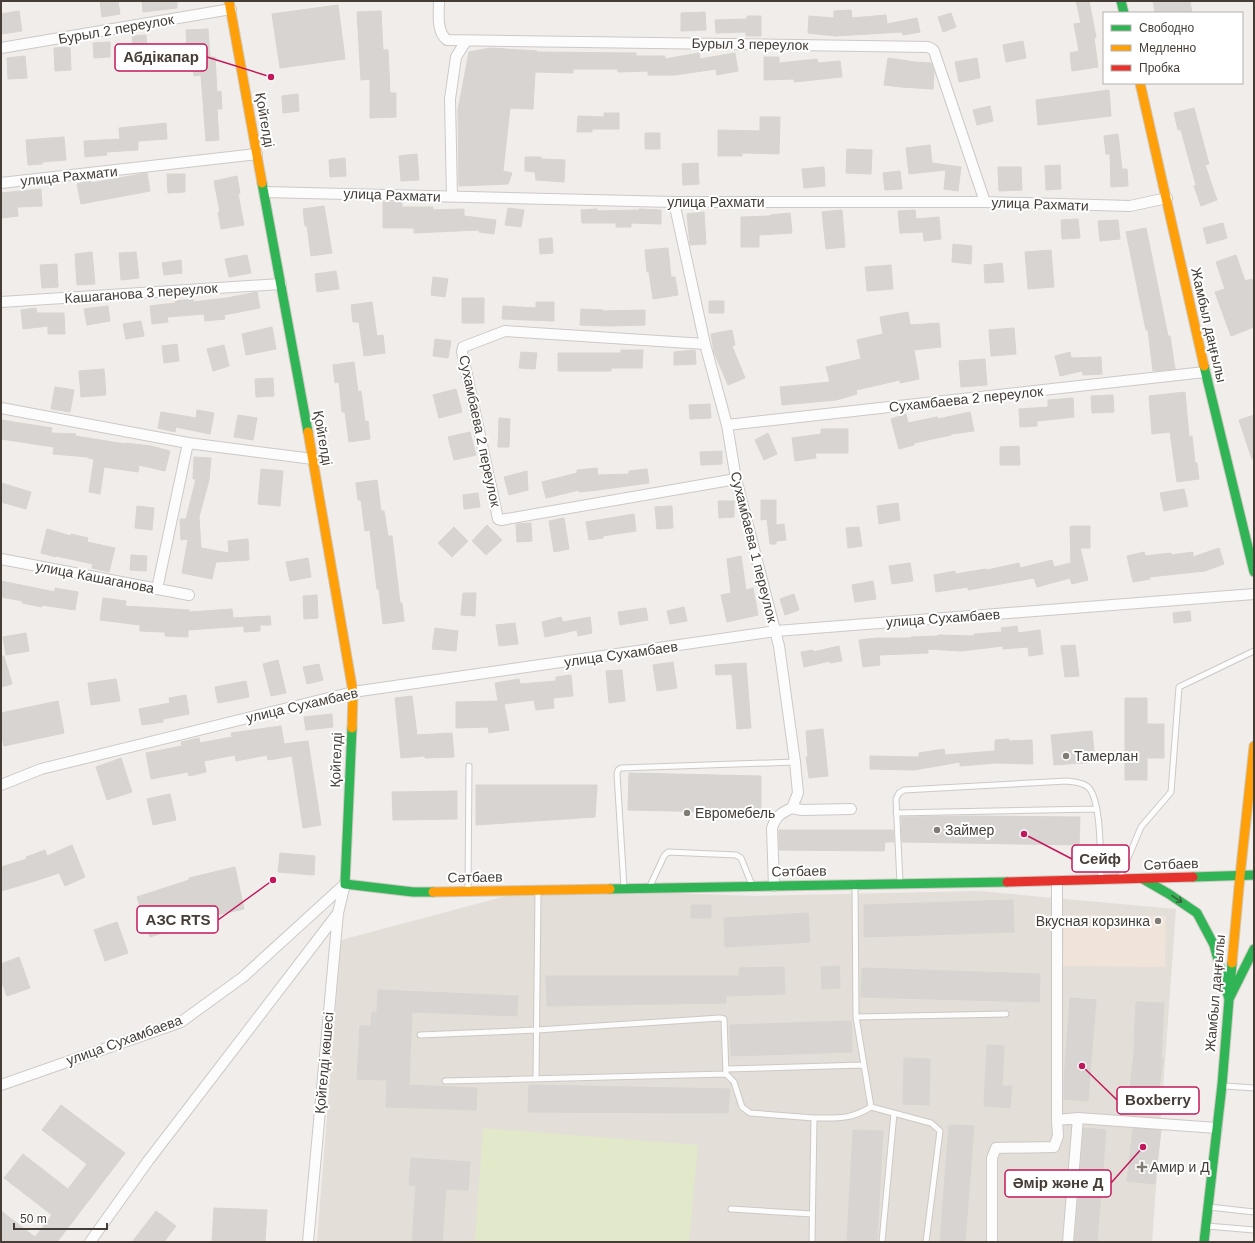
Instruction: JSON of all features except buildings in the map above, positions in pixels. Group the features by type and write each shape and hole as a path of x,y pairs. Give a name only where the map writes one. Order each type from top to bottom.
{"street":[{"name":"Бурыл 3 переулок","path":"439,1 440,28 443,37 447,40 932,48 985,202"},
{"path":"1121,1 1124,12"},
{"name":"Бурыл 2 переулок","path":"1,48 230,5"},
{"name":"Қойгелді","path":"230,5 313,459 353,692 345,884"},
{"path":"452,197 450,99 456,58 466,41"},
{"name":"Жамбыл даңғылы","path":"1140,84 1205,372 1254,572"},
{"name":"улица Рахмати","path":"1,183 257,154"},
{"name":"улица Рахмати","path":"264,192 674,202 985,202 1130,206 1167,198"},
{"name":"Сухамбаева 1 переулок","path":"674,202 705,344 727,425 736,479 779,646 798,793 792,808"},
{"name":"Кашаганова 3 переулок","path":"1,302 281,284"},
{"name":"Сухамбаева 2 переулок","path":"705,344 505,331 463,347 462,352 498,519 736,479"},
{"name":"Сухамбаева 2 переулок","path":"727,425 1205,372"},
{"path":"1,408 188,443 313,459"},
{"path":"157,589 188,443"},
{"name":"улица Кашаганова","path":"1,559 189,595"},
{"name":"улица Сухамбаев","path":"1,785 40,769 353,692 776,632 1254,594"},
{"name":"Жамбыл даңғылы","path":"1204,1242 1222,1085 1240,876 1254,746"},
{"path":"774,886 772,828 779,814 792,808 802,810 851,809"},
{"name":"Сәтбаев","path":"345,884 413,892 1057,881 1254,875"},
{"path":"1143,879 1197,913 1214,945 1229,999"},
{"path":"992,1242 992,1158 996,1148 1054,1146 1058,1136 1057,881"},
{"name":"Қойгелді көшесі","path":"308,1242 338,913 345,884"},
{"name":"улица Сухамбаева","path":"1,1085 181,1022 243,977 345,884"},
{"path":"90,1242 148,1161 338,913"},
{"path":"1229,999 1254,949"},
{"path":"1057,1120 1078,1118 1217,1128"},
{"path":"1068,1242 1078,1118"}],"lane":[{"path":"1119,879 1141,827 1171,792 1179,687 1254,651"},
{"path":"624,888 618,770 621,768 795,762"},
{"path":"468,891 469,766"},
{"path":"900,884 896,813 896,799 899,793 904,790 1067,781 1076,782 1087,787 1094,797 1097,809 1101,880"},
{"path":"896,813 1097,809"},
{"path":"648,888 664,856 668,852 736,854 741,858 752,886"},
{"path":"855,884 856,1017 871,1107"},
{"path":"536,1079 538,890"},
{"path":"856,1017 1006,1014"},
{"path":"420,1035 537,1030 720,1018 724,1019 726,1072 734,1082 742,1107 750,1113 814,1118 846,1118 860,1114 871,1107 932,1123 940,1131 926,1242"},
{"path":"444,1081 726,1072 864,1065"},
{"path":"1222,1085 1254,1088"},
{"path":"882,1242 894,1113"},
{"path":"812,1242 814,1118"},
{"path":"1208,1206 1254,1212"},
{"path":"731,1209 812,1214"},
{"path":"1206,1226 1254,1230"}],"shaded area":[{"path":"536,888 755,896 979,891 1176,909 1152,1242 317,1242 341,940"},
{"path":"1064,915 1166,916 1165,967 1063,966"}],"green space":[{"path":"483,1128 698,1145 689,1242 475,1242"}],"traffic: fast":[{"path":"1121,1 1124,12"},
{"path":"262,183 308,432"},
{"path":"1204,366 1254,572"},
{"path":"352,728 345,884 413,892 433,892"},
{"path":"1193,877 1254,875"},
{"path":"1143,879 1197,913 1214,945 1229,999 1254,949"},
{"path":"610,889 1007,882"},
{"path":"1204,1242 1222,1085 1232,963"}],"traffic: slow":[{"path":"229,1 262,183"},
{"path":"1140,84 1204,366"},
{"path":"308,432 353,692 352,728"},
{"path":"1232,963 1254,746"},
{"path":"433,892 610,889"}],"traffic: jam":[{"path":"1007,882 1193,877"}],"place":[{"name":"Абдiкапар","path":"271,77"},
{"name":"Тамерлан","path":"1066,756"},
{"name":"Евромебель","path":"687,813"},
{"name":"Займер","path":"937,830"},
{"name":"Сейф","path":"1024,834"},
{"name":"АЗС RTS","path":"273,880"},
{"name":"Вкусная корзинка","path":"1158,921"},
{"name":"Boxberry","path":"1082,1066"},
{"name":"Әмір және Д","path":"1143,1147"},
{"name":"Амир и Д","path":"1142,1167"}]}
